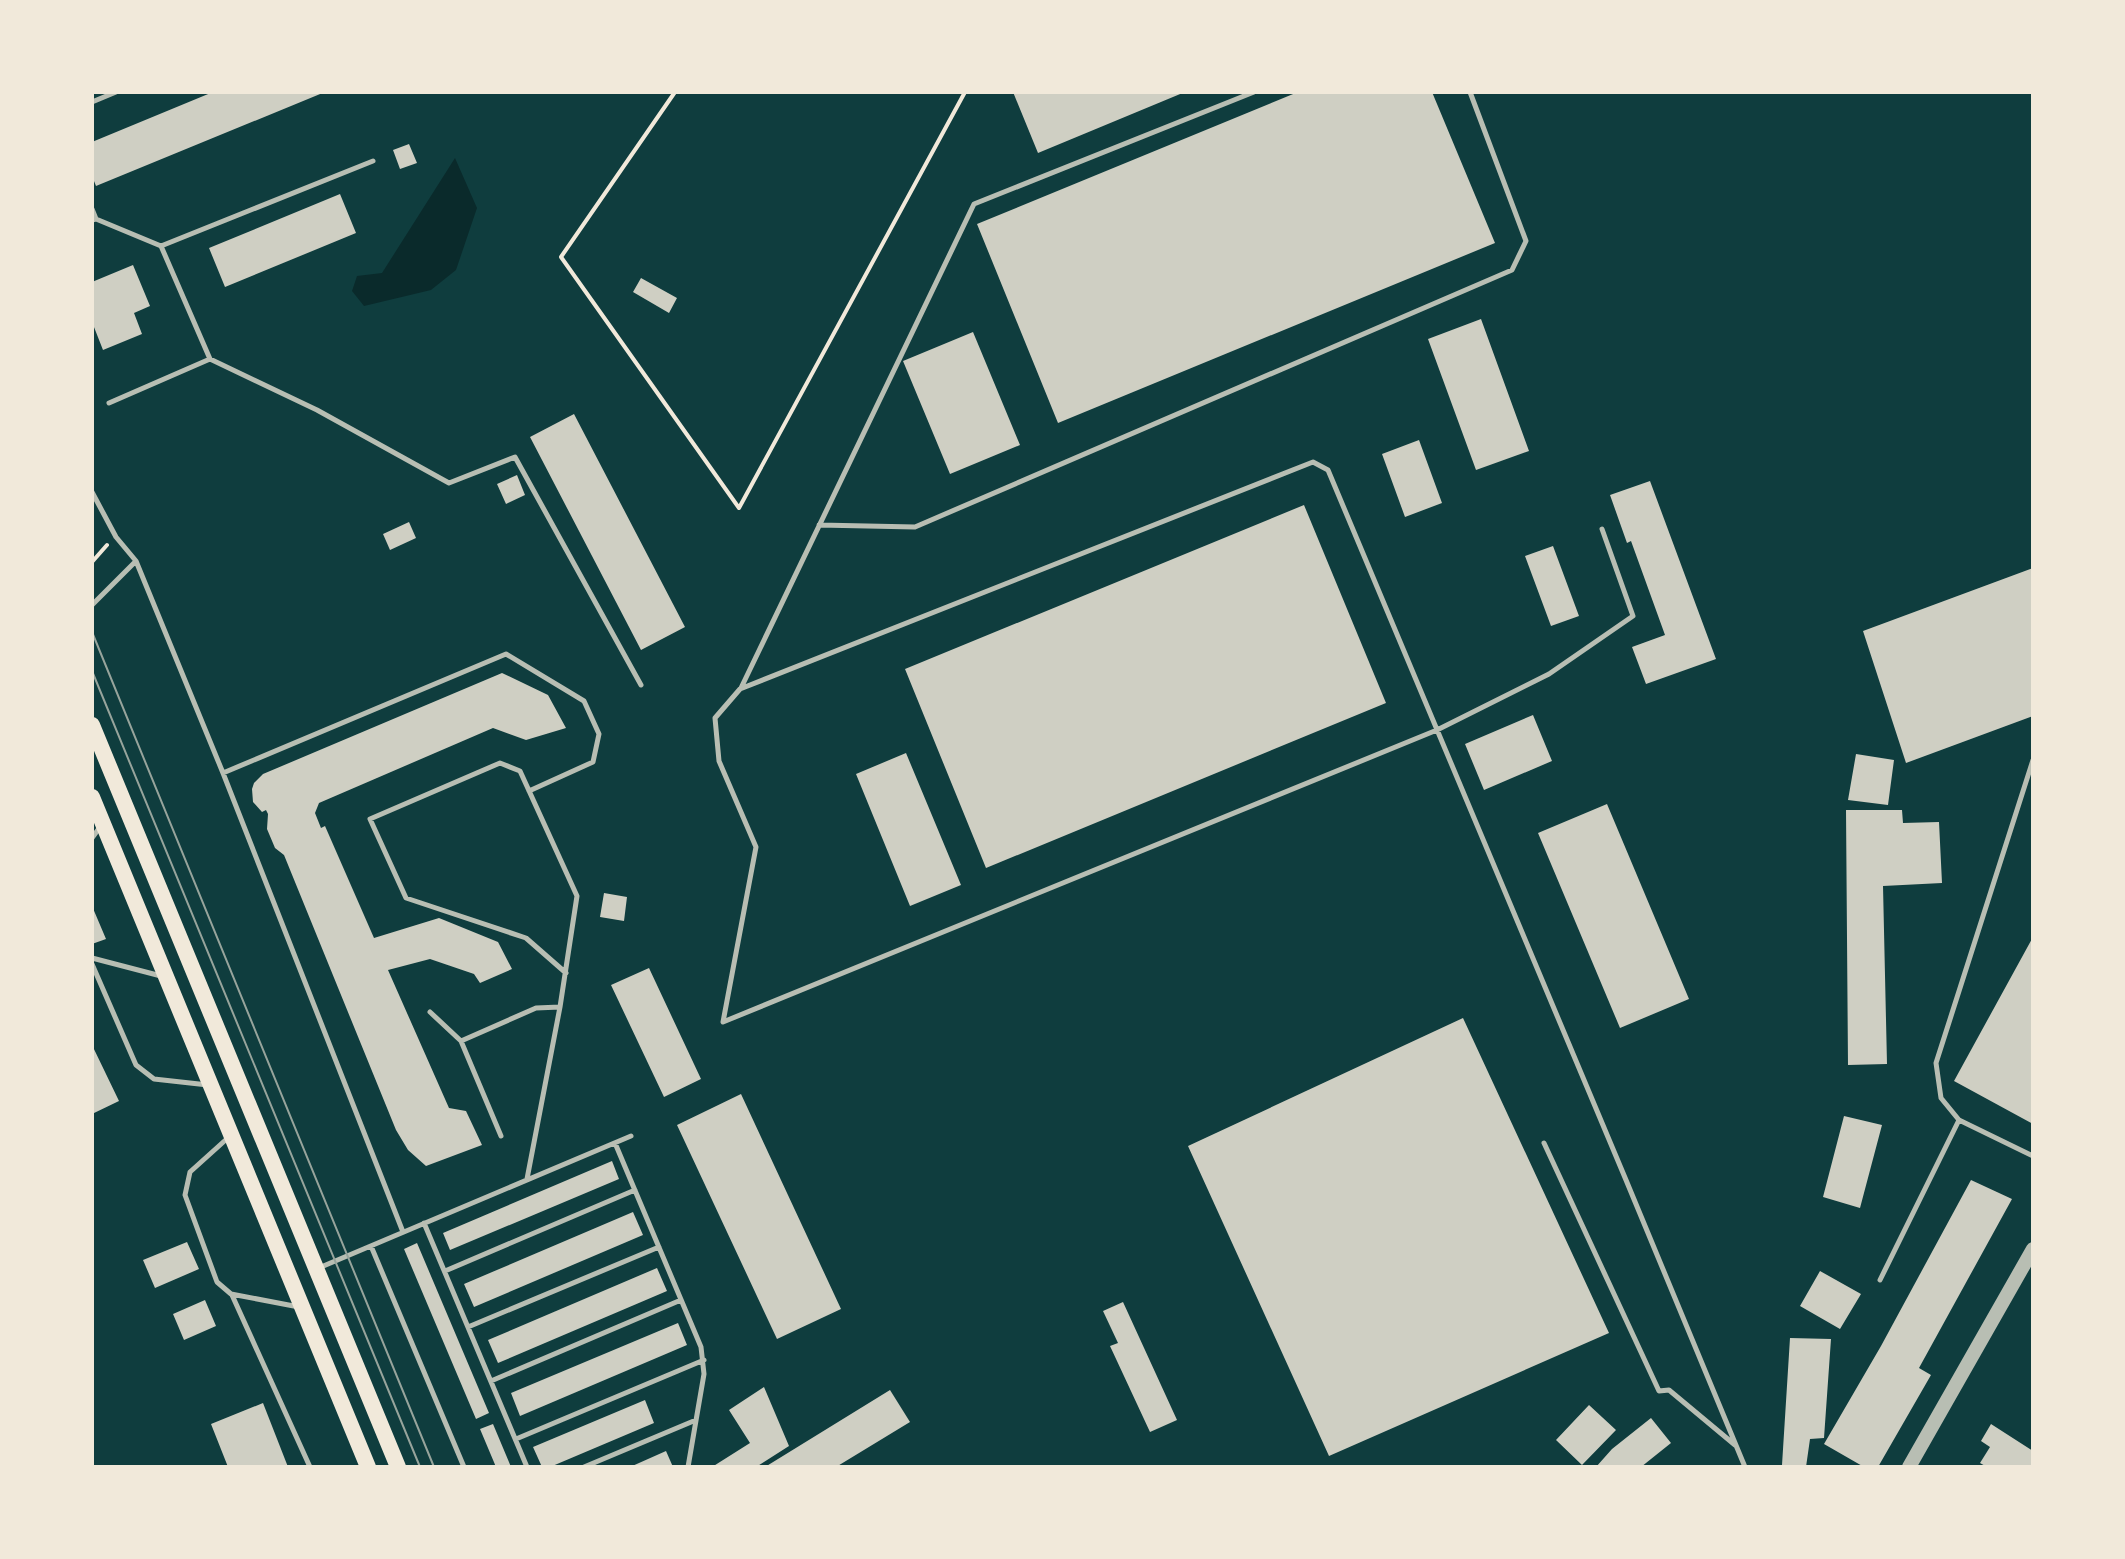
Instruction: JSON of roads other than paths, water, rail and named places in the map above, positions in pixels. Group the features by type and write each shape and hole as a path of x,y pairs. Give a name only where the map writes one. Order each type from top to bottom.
{"main road":[{"path":"92,725 398,1467"},
{"path":"92,797 368,1467"},
{"path":"290,1279 316,1268"}],"street":[{"path":"1909,1467 2033,1249"}],"lane":[{"path":"92,102 116,92"},
{"path":"1254,92 974,204 740,689 715,718 719,761 756,847 723,1022 1437,730 1549,674 1633,616 1602,529"},
{"path":"819,525 915,527 1512,270 1526,241 1470,92"},
{"path":"92,209 94,220 161,246 373,161"},
{"path":"161,246 210,359 317,410 449,483 515,457 641,685"},
{"path":"109,403 210,359"},
{"path":"740,689 1313,462 1328,470 1745,1467"},
{"path":"92,492 116,537 136,561 223,773 403,1232"},
{"path":"92,605 136,561"},
{"path":"223,773 506,654 584,701 599,734 593,762 529,791"},
{"path":"2033,760 1936,1063 1941,1098 1959,1120 2033,1156"},
{"path":"527,1179 560,1007 566,973 577,896 520,771 500,763 370,819 406,898 526,938 566,973"},
{"path":"92,838 102,822"},
{"path":"92,958 167,978"},
{"path":"92,964 136,1065 154,1079 211,1086"},
{"path":"461,1041 536,1008 560,1007"},
{"path":"430,1012 461,1041 501,1136"},
{"path":"1880,1280 1959,1120"},
{"path":"231,1136 190,1172 185,1195 217,1282 231,1294 310,1467"},
{"path":"316,1268 631,1136"},
{"path":"615,1143 704,1360 688,1467"},
{"path":"1544,1143 1659,1391 1669,1390 1736,1446"},
{"path":"445,1271 635,1190"},
{"path":"424,1223 527,1467"},
{"path":"371,1246 464,1467"},
{"path":"468,1327 659,1247"},
{"path":"231,1294 303,1308"},
{"path":"491,1381 681,1300"},
{"path":"516,1439 704,1360"},
{"path":"584,1467 696,1420"}],"water":[{"path":"455,158 477,208 456,270 431,290 364,306 352,291 357,276 382,273"}],"tram line":[{"path":"92,632 434,1467"},
{"path":"92,671 420,1467"}]}
